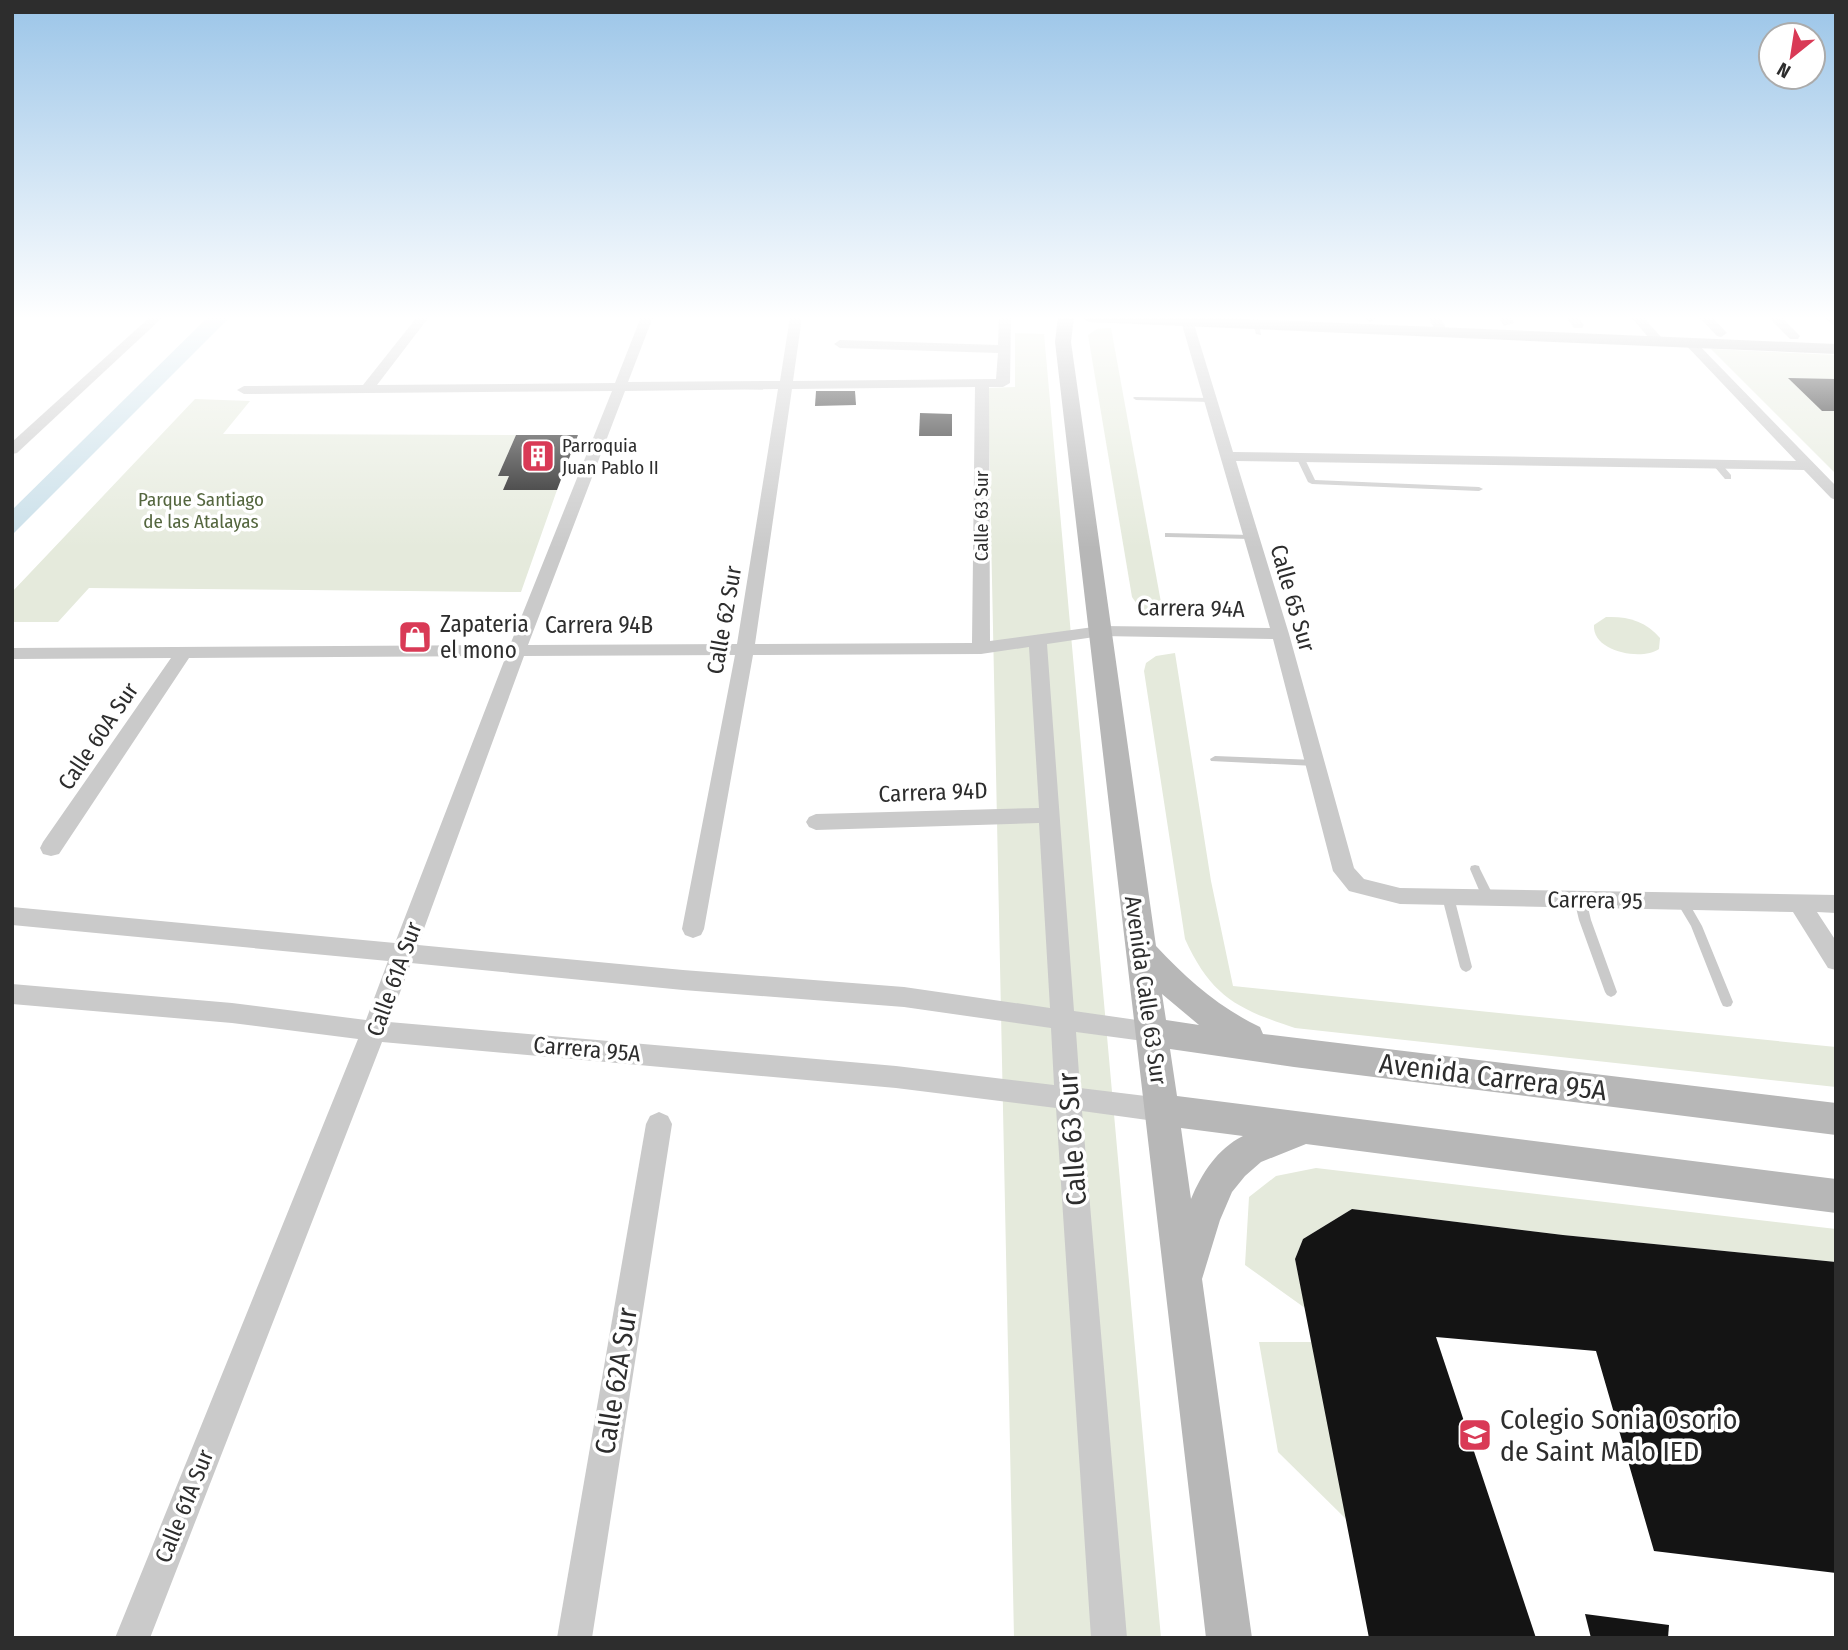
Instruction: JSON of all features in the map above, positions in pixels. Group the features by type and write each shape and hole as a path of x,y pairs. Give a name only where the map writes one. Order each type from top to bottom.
{"main road":[{"name":"Avenida Calle 63 Sur","path":"1069,394 1229,1638"},
{"path":"1139,948 1186,999 1220,1024 1247,1037 1294,1053"},
{"name":"Avenida Carrera 95A","path":"1151,1032 1294,1053 1836,1119"},
{"path":"1162,1110 1836,1196"},
{"path":"1185,1282 1201,1214 1216,1184 1234,1160 1258,1143 1310,1129"}],"street":[{"path":"12,450 73,394"},
{"name":"Calle 61A Sur","path":"132,1638 374,1031 517,650 617,394"},
{"name":"Calle 62 Sur","path":"693,929 745,649 786,394"},
{"name":"Calle 63 Sur","path":"981,648 982,394"},
{"name":"Calle 65 Sur","path":"1209,394 1280,634 1344,871 1357,885"},
{"path":"1738,394 1836,495"},
{"path":"1227,456 1807,466"},
{"name":"Carrera 94A","path":"1101,631 1280,634"},
{"name":"Carrera 94B","path":"13,653 981,648 1101,631"},
{"name":"Calle 63 Sur","path":"1038,640 1109,1638"},
{"name":"Calle 60A Sur","path":"51,848 184,652"},
{"name":"Carrera 94D","path":"816,822 1050,815"},
{"name":"Carrera 95","path":"1357,885 1399,896 1836,904"},
{"path":"1799,903 1836,961"},
{"path":"12,916 683,980 904,997 1151,1032"},
{"name":"Carrera 95A","path":"12,994 232,1013 374,1031 883,1076 1162,1110"},
{"name":"Calle 62A Sur","path":"574,1638 659,1124"}],"lane":[{"path":"1136,398 1211,400"},
{"path":"1300,457 1312,482 1479,489"},
{"path":"1716,463 1727,477"},
{"path":"1168,535 1251,537"},
{"path":"1215,759 1315,763"},
{"path":"1475,869 1488,897"},
{"path":"1448,897 1466,967"},
{"path":"1580,899 1584,920 1611,992"},
{"path":"1682,901 1696,926 1727,1002"}],"green space":[{"path":"988,394 1049,394 1161,1638 1014,1638"},
{"path":"1098,394 1123,394 1164,619 1139,607 1132,597"},
{"path":"1756,394 1836,394 1836,474"},
{"name":"Parque Santiago de las Atalayas","path":"195,399 250,401 223,434 516,435 498,476 509,476 503,490 557,490 521,592 89,588 58,622 12,622 12,592"},
{"path":"1606,617 1621,617 1649,627 1660,638 1659,649 1651,653 1630,654 1609,648 1601,642 1594,625"},
{"path":"1175,653 1211,881 1233,986 1836,1047 1836,1087 1295,1028 1257,1014 1228,998 1205,974 1185,939 1144,671 1146,663 1156,656"},
{"path":"1316,1168 1836,1229 1836,1262 1563,1235 1352,1209 1303,1239 1295,1259 1305,1308 1245,1265 1249,1197 1276,1176"},
{"path":"1259,1342 1312,1342 1347,1520 1278,1452"}],"water":[{"path":"130,394 153,394 12,535 12,510"}],"building":[{"path":"816,394 855,394 856,405 815,406"},
{"path":"1804,394 1836,394 1836,411 1822,411"},
{"path":"920,413 952,414 952,436 919,436"},
{"name":"Parroquia Juan Pablo II","path":"516,435 578,435 557,490 503,490 509,476 498,476"},
{"path":"1352,1209 1563,1235 1836,1262 1836,1573 1654,1551 1596,1351 1436,1337 1536,1638 1369,1638 1295,1259 1303,1239"},
{"path":"1585,1614 1669,1625 1668,1638 1591,1638"}],"place":[{"name":"Parroquia Juan Pablo II","path":"538,456"},
{"name":"Zapateria el mono","path":"415,637"},
{"name":"Colegio Sonia Osorio de Saint Malo IED","path":"1475,1435"}]}
